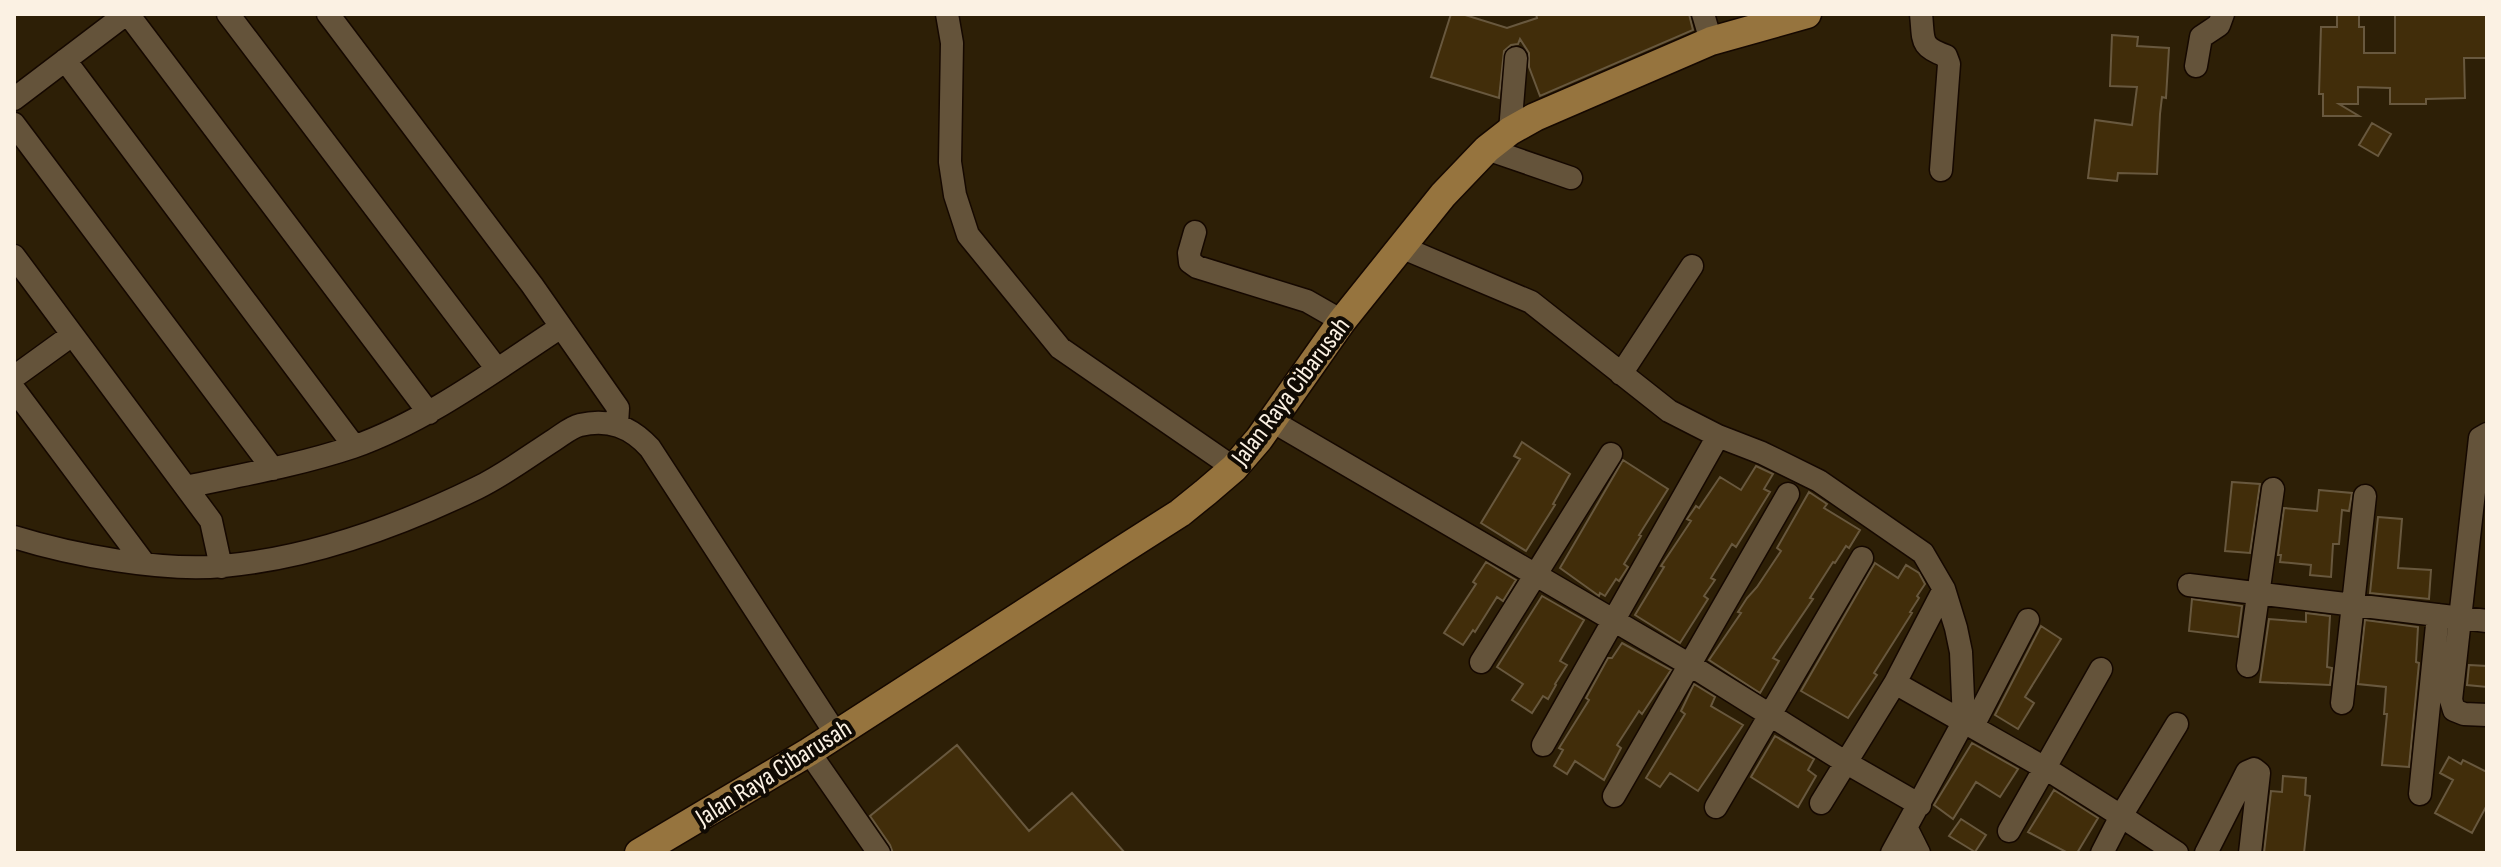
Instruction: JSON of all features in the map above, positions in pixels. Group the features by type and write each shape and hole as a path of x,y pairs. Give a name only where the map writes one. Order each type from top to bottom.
{"main road":[{"name":"Jalan Raya Cibarusah","path":"639,853 809,752 1180,513 1234,468 1272,421 1342,321 1443,195 1487,149 1510,131 1707,27 1807,14"}],"street":[{"path":"14,99 127,14 429,413"},
{"path":"228,14 497,369"},
{"path":"328,14 561,327 618,408 617,424"},
{"path":"947,14 952,43 950,162 955,195 968,235 1060,348 1234,468"},
{"path":"1921,14 1926,45 1930,50 1946,56 1949,62 1941,170"},
{"path":"2196,66 2201,37 2219,25 2223,14"},
{"path":"1510,131 1516,58"},
{"path":"65,60 354,446"},
{"path":"14,124 273,469"},
{"path":"1487,149 1571,178"},
{"path":"1195,232 1189,253 1190,262 1197,267 1307,301 1342,321"},
{"path":"1401,247 1531,302 1669,411 1819,481 1923,553 1944,589 1961,652 1968,724"},
{"path":"14,256 211,521 221,567"},
{"path":"1621,374 1692,266"},
{"path":"186,487 273,469 354,446 429,413 561,327"},
{"path":"14,377 72,335"},
{"path":"14,389 144,563"},
{"path":"1272,421 1690,665 1920,805"},
{"path":"14,537 81,554 144,563 221,567 268,560 395,525 480,487 577,425 617,424 638,435 650,448 836,734"},
{"path":"2487,434 2480,438 2480,527 2461,618 2451,706 2464,714 2487,715"},
{"path":"1543,745 1718,436"},
{"path":"1481,662 1611,454"},
{"path":"2248,666 2273,489"},
{"path":"1614,796 1788,494"},
{"path":"2342,703 2365,496"},
{"path":"1716,807 1862,558"},
{"path":"2189,585 2487,621"},
{"path":"1821,803 1895,683 1944,589"},
{"path":"2420,794 2438,615"},
{"path":"1892,853 2028,620"},
{"path":"2009,831 2101,669"},
{"path":"1895,683 2045,768 2177,853"},
{"path":"2102,853 2177,724"},
{"path":"809,752 879,853"},
{"path":"2206,853 2247,772 2254,769 2259,773 2250,853"},
{"path":"1907,829 1919,853"}],"building":[{"path":"1451,14 1462,14 1507,28 1537,18 1536,14 1689,14 1693,30 1540,96 1529,67 1529,53 1520,39 1518,44 1504,51 1499,98 1431,77"},
{"path":"2337,14 2359,14 2359,27 2364,27 2364,53 2395,53 2395,14 2487,14 2487,58 2464,58 2465,98 2426,99 2426,104 2390,104 2390,88 2358,87 2358,104 2339,104 2359,116 2323,116 2323,94 2319,94 2321,27 2337,27"},
{"path":"2112,35 2138,37 2137,46 2169,48 2166,98 2162,97 2160,114 2157,174 2118,173 2117,181 2088,178 2095,120 2132,125 2137,87 2110,86"},
{"path":"2372,123 2391,134 2378,156 2359,145"},
{"path":"1522,442 1570,474 1526,551 1481,523 1520,459 1514,456"},
{"path":"1623,460 1668,489 1639,535 1624,564 1628,567 1619,581 1616,579 1605,596 1600,593 1599,596 1560,568"},
{"path":"1756,466 1773,474 1764,489 1770,492 1736,547 1732,544 1711,578 1715,580 1704,596 1708,599 1680,643 1635,615 1664,567 1661,566 1691,521 1687,519 1696,506 1699,508 1720,477 1741,490"},
{"path":"2232,482 2260,484 2250,553 2225,551"},
{"path":"2319,490 2352,493 2349,511 2342,510 2339,544 2333,544 2331,577 2310,575 2311,565 2280,562 2281,555 2278,555 2284,508 2317,511"},
{"path":"1809,492 1827,504 1824,508 1860,530 1849,548 1846,546 1833,562 1810,598 1813,599 1773,658 1779,661 1760,693 1709,660 1741,613 1738,612 1747,598 1781,551 1777,548"},
{"path":"2378,517 2402,519 2398,568 2431,570 2429,599 2370,593"},
{"path":"1486,562 1516,580 1503,601 1497,597 1463,645 1444,633 1476,584 1473,582"},
{"path":"1875,563 1898,578 1906,565 1919,573 1925,584 1912,613 1874,673 1877,675 1848,718 1801,691"},
{"path":"1542,596 1584,620 1560,661 1567,665 1556,685 1548,699 1543,696 1532,713 1512,700 1523,684 1497,667"},
{"path":"2192,599 2242,606 2238,637 2189,631"},
{"path":"2306,613 2330,616 2327,667 2332,668 2330,685 2260,682 2269,619 2306,622"},
{"path":"2365,620 2418,627 2416,662 2419,663 2409,767 2382,765 2386,687 2358,684"},
{"path":"2041,626 2061,639 2025,697 2034,703 2018,729 1995,715"},
{"path":"1622,643 1671,670 1617,745 1621,748 1604,780 1575,761 1567,774 1554,766 1563,750 1559,748 1589,700 1586,698 1608,658 1612,658"},
{"path":"2469,665 2487,666 2487,687 2467,685"},
{"path":"1694,684 1715,697 1711,706 1743,725 1698,791 1670,773 1660,787 1646,778 1685,714 1681,711"},
{"path":"1775,736 1814,759 1808,770 1816,776 1798,807 1751,777"},
{"path":"1972,743 2018,769 2000,797 1976,782 1953,819 1934,805"},
{"path":"957,745 1029,831 1072,793 1125,853 893,853 870,816"},
{"path":"2449,757 2487,772 2487,805 2472,833 2435,813 2453,780 2440,773"},
{"path":"2283,776 2306,778 2305,795 2310,796 2304,853 2264,853 2271,791 2282,792"},
{"path":"2054,790 2098,818 2077,853 2068,853 2028,832"},
{"path":"1961,819 1986,835 1975,852 1949,836"}]}
